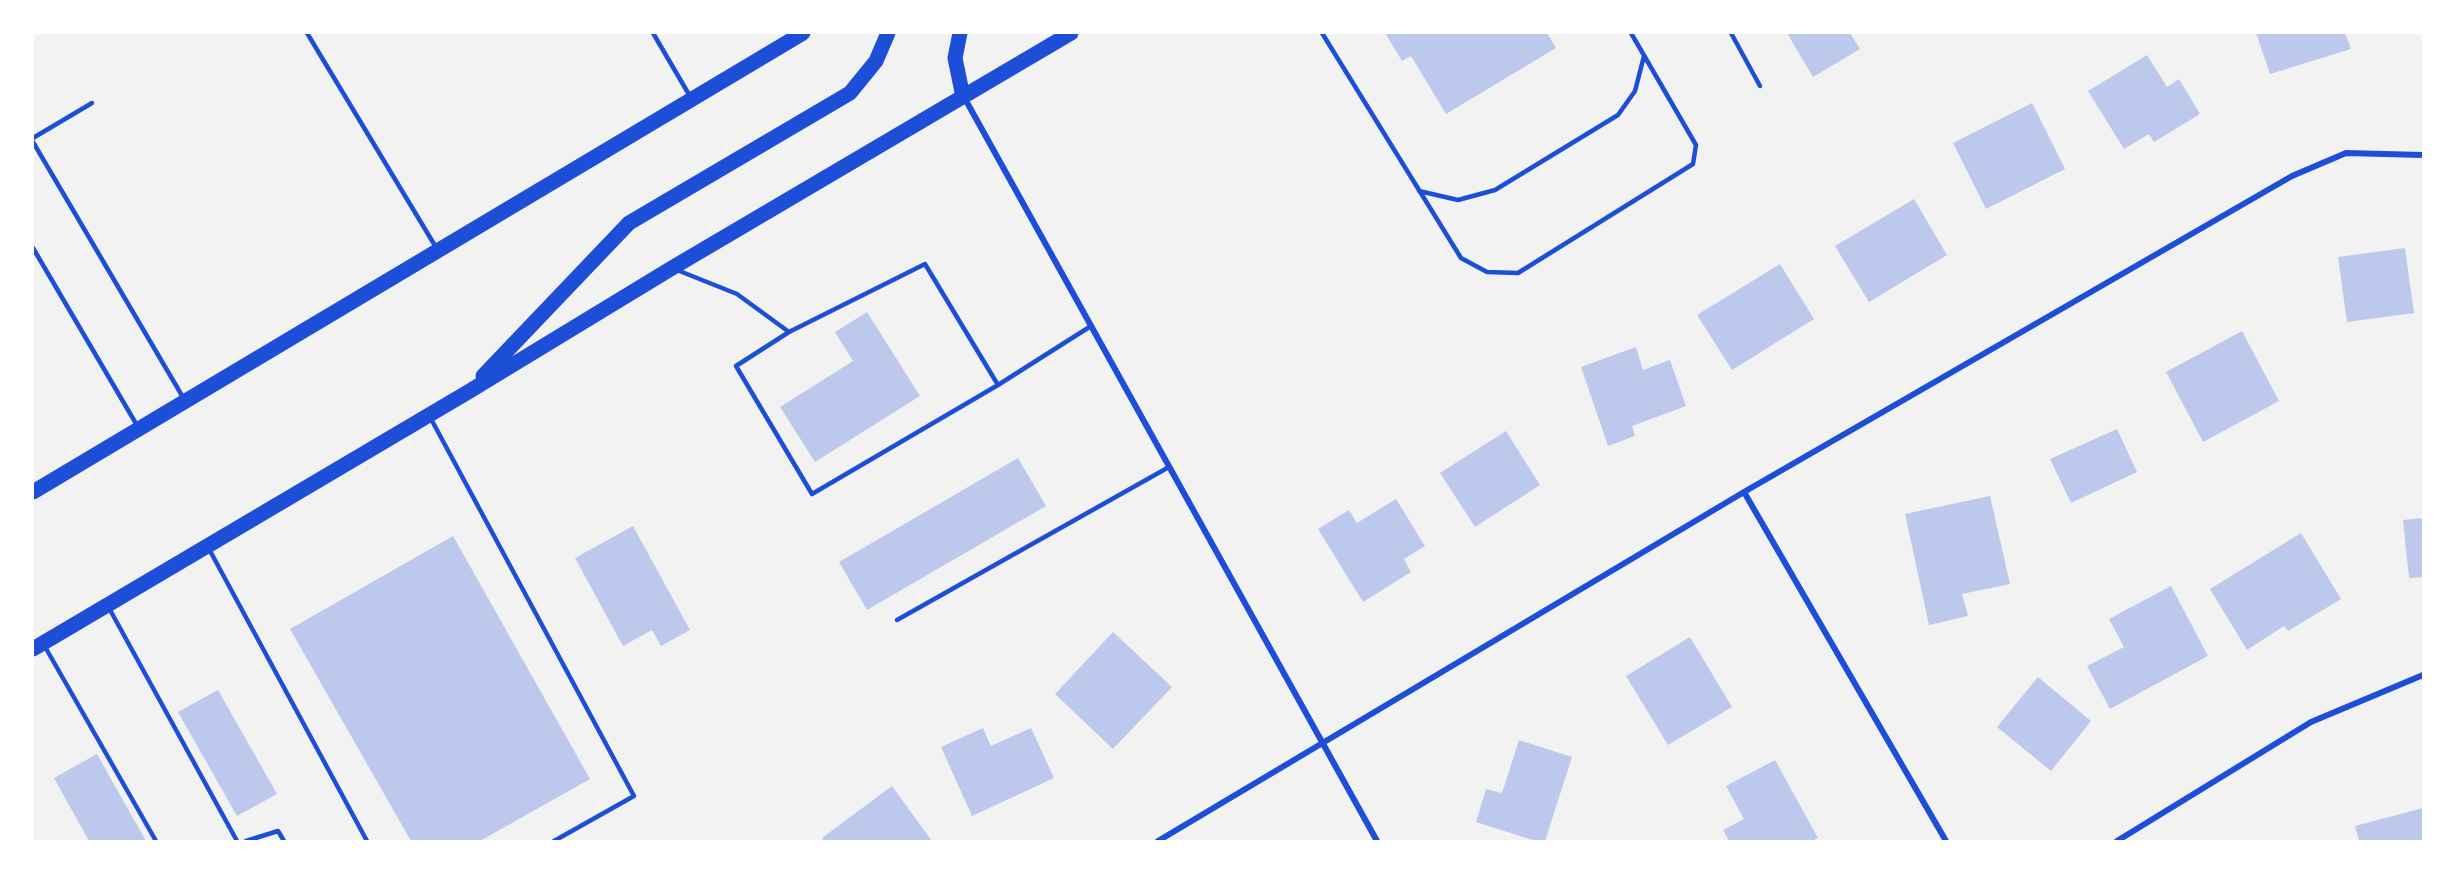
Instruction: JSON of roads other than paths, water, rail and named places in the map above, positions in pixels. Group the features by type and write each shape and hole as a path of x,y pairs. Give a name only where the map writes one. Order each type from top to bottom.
{"main road":[{"path":"33,492 803,33"},
{"path":"468,392 629,223 850,93 876,61 888,33"},
{"path":"960,33 955,58 963,97"},
{"path":"38,646 1071,33"}],"street":[{"path":"963,97 1377,841"},
{"path":"1158,841 1744,492 2292,176 2346,153 2423,155"},
{"path":"1744,492 1946,841"},
{"path":"2117,841 2311,722 2423,675"}],"lane":[{"path":"307,33 438,250"},
{"path":"653,33 691,99"},
{"path":"1322,33 1461,258 1487,272 1518,273 1693,164 1696,145 1631,33"},
{"path":"1731,33 1760,86"},
{"path":"1419,191 1458,200 1495,190 1618,114 1635,91 1644,56"},
{"path":"33,138 92,103"},
{"path":"33,142 185,402"},
{"path":"33,248 140,428"},
{"path":"998,385 925,264 789,332 736,366 812,494 998,385 1091,326"},
{"path":"672,268 737,294 789,332"},
{"path":"429,415 634,796 554,841"},
{"path":"897,620 1169,467"},
{"path":"208,546 367,841"},
{"path":"108,605 237,841"},
{"path":"38,646 156,841"},
{"path":"246,841 278,831 284,841"}]}
